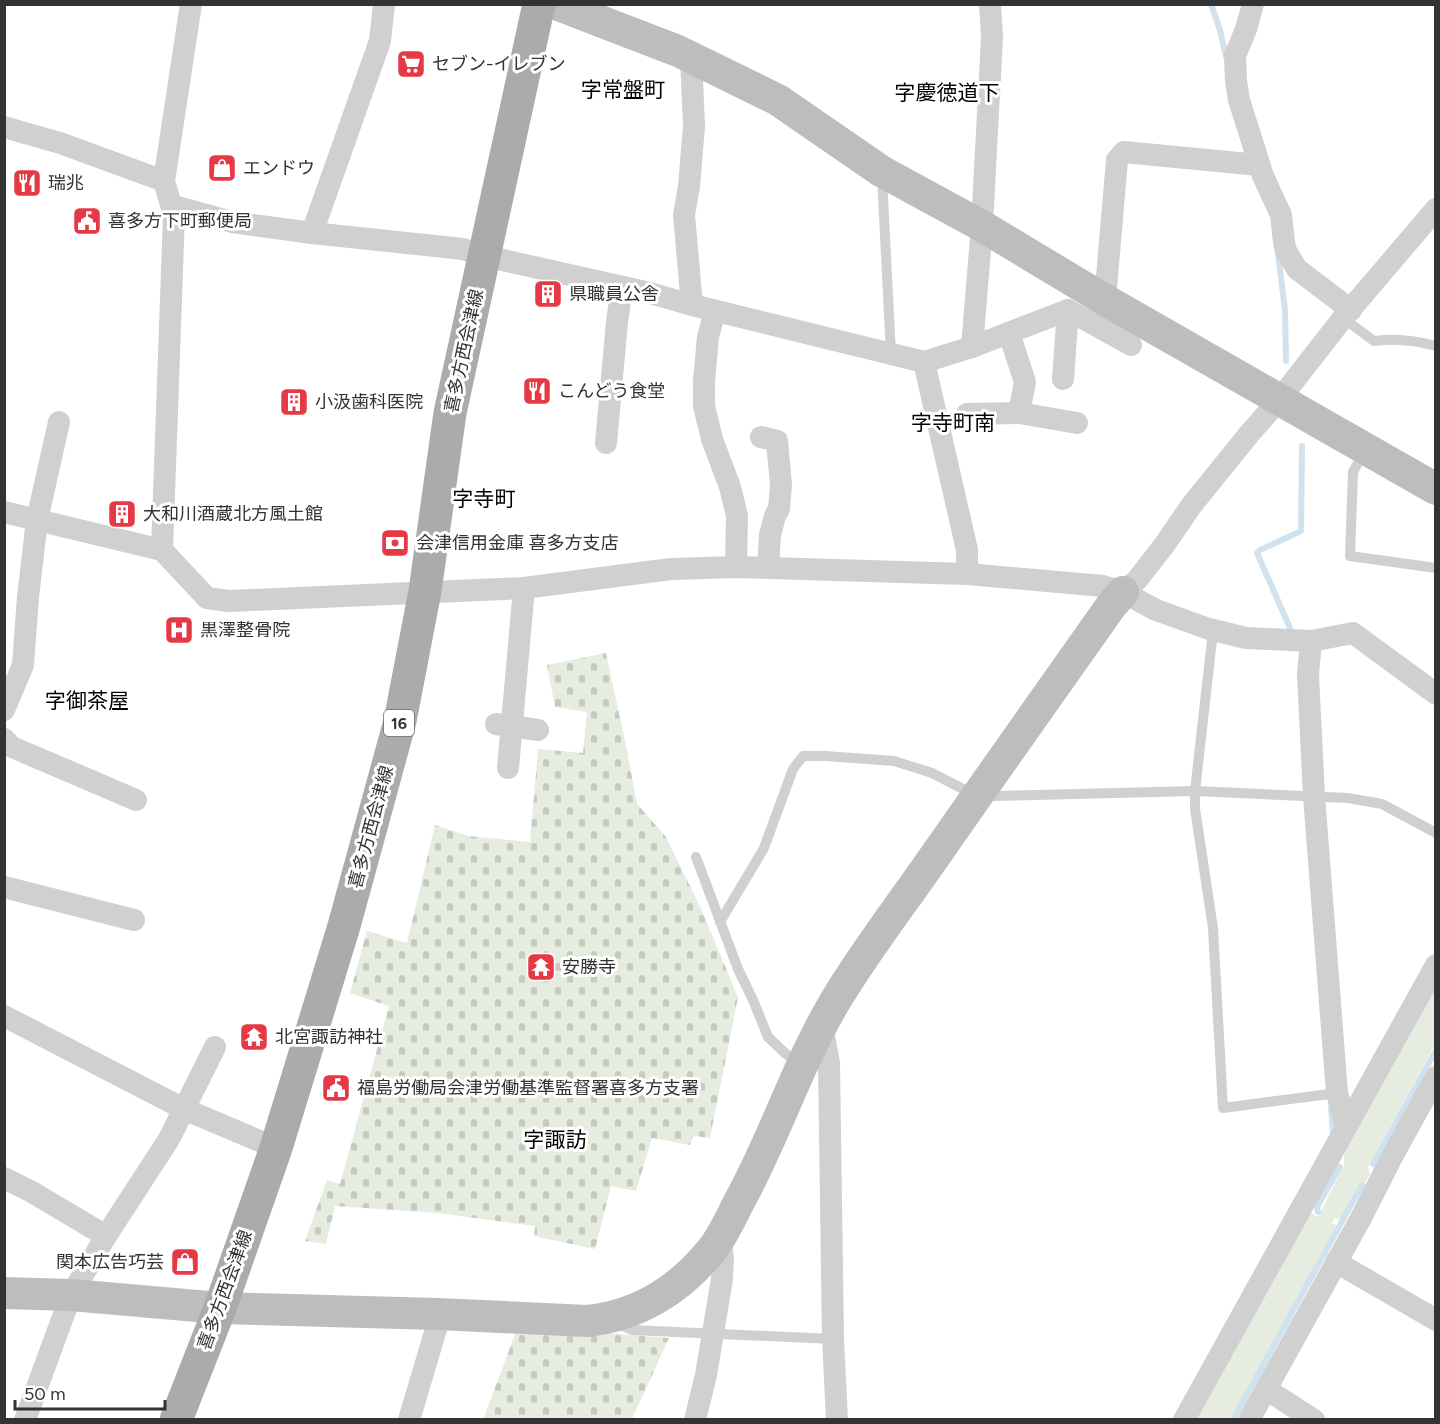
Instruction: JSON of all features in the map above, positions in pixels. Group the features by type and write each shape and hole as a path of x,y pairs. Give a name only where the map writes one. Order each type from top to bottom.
{"main road":[{"name":"喜多方西会津線","path":"176,1419 220,1308 276,1148 344,926 400,721 426,591 450,413 539,4"}],"street":[{"path":"162,550 172,210 164,181 191,4"},
{"path":"312,233 380,41 384,4"},
{"path":"556,4 691,57 778,100 881,171 982,226 1106,300 1436,489"},
{"path":"972,347 982,226 992,38 990,4"},
{"path":"1253,4 1235,56 1239,100 1266,186 1271,191 1281,215 1284,242 1291,260 1297,269 1347,314"},
{"path":"691,57 694,126 684,215 692,305"},
{"path":"4,127 60,143 164,181"},
{"path":"1106,300 1117,160 1124,152 1259,165"},
{"path":"4,1293 71,1295 220,1308 587,1321 606,1319 629,1312 669,1291 693,1271 720,1238 757,1169 801,1065 836,1000 1111,606 1137,580 1191,506 1436,208"},
{"path":"172,210 232,222 312,233 463,249 924,362 972,347 1068,310"},
{"path":"606,443 622,287"},
{"path":"1068,310 1131,345"},
{"path":"1063,379 1068,310"},
{"path":"715,311 708,337 704,406 712,439 730,488 737,516 736,567"},
{"path":"1009,333 1025,382 1019,413"},
{"path":"924,362 966,550 967,574"},
{"path":"968,414 1019,413 1077,423"},
{"path":"4,710 23,665 37,520 59,422"},
{"path":"761,437 777,441 781,485 779,509 771,535 768,568"},
{"path":"4,512 162,550 207,598 229,601 524,588 671,568 736,567 967,574 1103,586 1123,592 1156,610 1213,631 1246,638 1311,641 1353,633 1436,694"},
{"path":"508,768 504,725 524,588"},
{"path":"1311,641 1308,675 1314,796 1337,1093 1346,1126"},
{"path":"504,725 538,730"},
{"path":"4,739 12,747 136,800"},
{"path":"4,887 134,920"},
{"path":"1184,1419 1436,965"},
{"path":"4,1016 184,1109 276,1148"},
{"path":"822,1025 829,1063 832,1340 837,1419"},
{"path":"25,1419 71,1295 169,1139 215,1047"},
{"path":"1249,1419 1436,1077"},
{"path":"4,1178 106,1236"},
{"path":"695,1419 706,1376 722,1279 723,1258 720,1238"},
{"path":"1336,1262 1435,1319"},
{"path":"409,1419 436,1329 438,1314"},
{"path":"1266,1389 1314,1419"}],"lane":[{"path":"881,171 891,354"},
{"path":"1347,314 1374,341 1390,339 1416,341 1436,346"},
{"path":"1365,449 1353,472 1350,556 1436,568"},
{"path":"1213,631 1195,790 1195,809 1213,928 1223,1108 1337,1093"},
{"path":"720,922 764,848 793,769 803,756 894,761 932,773 961,788 993,796 1195,790 1348,798 1382,804 1436,832"},
{"path":"696,857 738,969 768,1037 801,1065"},
{"path":"606,1319 632,1330 832,1340"}],"green space":[{"name":"安勝寺","path":"606,653 637,804 666,837 701,909 738,997 710,1138 694,1136 690,1145 652,1138 636,1191 611,1186 595,1249 534,1236 535,1226 438,1213 335,1206 326,1244 305,1241 327,1180 340,1184 389,1006 350,993 367,931 407,943 435,825 468,836 530,842 538,749 583,753 587,712 555,707 547,665"},
{"path":"1435,982 1435,1044 1368,1167 1370,1174 1365,1183 1361,1181 1340,1220 1335,1218 1332,1223 1337,1226 1231,1419 1193,1420 1310,1212 1318,1217 1344,1166 1344,1151"},
{"path":"518,1326 669,1338 632,1419 483,1420"}],"waterway":[{"path":"1211,4 1226,57"},
{"path":"1278,254 1285,310 1286,361"},
{"path":"1290,628 1257,553 1301,531 1302,446"},
{"path":"1373,1164 1436,1050"},
{"path":"1331,1107 1333,1133"},
{"path":"1318,1212 1317,1207 1340,1167"},
{"path":"1233,1420 1362,1185"}],"place":[{"name":"セブン-イレブン","path":"411,64"},
{"name":"エンドウ","path":"222,168"},
{"name":"瑞兆","path":"27,183"},
{"name":"喜多方下町郵便局","path":"87,221"},
{"name":"県職員公舎","path":"548,294"},
{"name":"こんどう食堂","path":"537,391"},
{"name":"小汲歯科医院","path":"294,402"},
{"name":"大和川酒蔵北方風土館","path":"122,514"},
{"name":"会津信用金庫 喜多方支店","path":"395,543"},
{"name":"黒澤整骨院","path":"179,630"},
{"name":"安勝寺","path":"541,967"},
{"name":"北宮諏訪神社","path":"254,1037"},
{"name":"福島労働局会津労働基準監督署喜多方支署","path":"336,1088"},
{"name":"関本広告巧芸","path":"185,1262"}],"district":[{"name":"字常盤町","path":"623,89"},
{"name":"字慶徳道下","path":"947,92"},
{"name":"字寺町南","path":"953,422"},
{"name":"字寺町","path":"484,498"},
{"name":"字御茶屋","path":"87,700"},
{"name":"字諏訪","path":"555,1139"}]}
